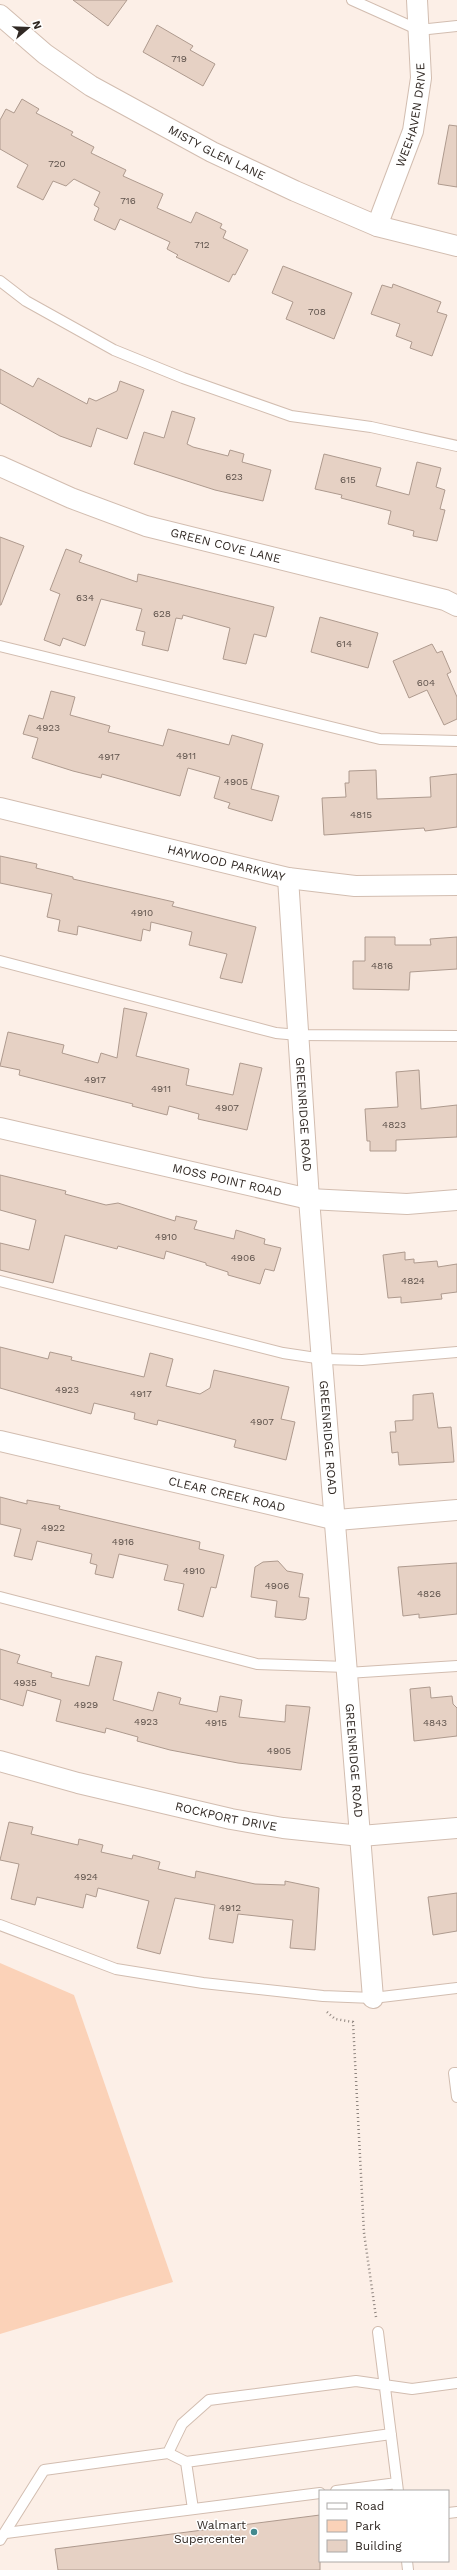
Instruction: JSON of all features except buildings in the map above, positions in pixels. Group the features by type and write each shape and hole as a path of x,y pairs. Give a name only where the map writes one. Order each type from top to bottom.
{"street":[{"name":"WEEHAVEN DRIVE","path":"378,226 413,131 421,78 416,0"},
{"name":"MISTY GLEN LANE","path":"0,15 45,54 91,86 212,152 295,191 378,226 457,246"},
{"name":"GREEN COVE LANE","path":"0,466 71,498 146,526 445,600 457,606"},
{"name":"HAYWOOD PARKWAY","path":"0,808 288,878 355,886 457,885"},
{"name":"GREENRIDGE ROAD","path":"288,878 309,1200 337,1520 347,1670 373,1998"},
{"name":"MOSS POINT ROAD","path":"0,1128 309,1200 407,1204 457,1200"},
{"name":"CLEAR CREEK ROAD","path":"0,1441 337,1520 457,1510"},
{"name":"ROCKPORT DRIVE","path":"0,1761 78,1783 231,1819 283,1828 361,1836 457,1828"}],"lane":[{"path":"352,0 419,30 457,26"},
{"path":"0,281 26,301 114,350 198,383 291,416 371,426 457,446"},
{"path":"0,646 380,739 457,740"},
{"path":"0,961 276,1033 298,1035 457,1036"},
{"path":"0,1281 284,1352 323,1359 362,1360 457,1352"},
{"path":"0,1597 257,1664 347,1670 457,1666"},
{"path":"0,1926 116,1969 203,1983 323,1996 373,1998 457,1988"},
{"path":"457,2073 454,2073 457,2097"},
{"path":"351,2490 397,2487 378,2332"},
{"path":"168,2453 182,2424 209,2400 356,2381 412,2389 457,2383"},
{"path":"3,2536 44,2470 168,2453 186,2462 391,2434"},
{"path":"186,2462 193,2509"},
{"path":"3,2536 193,2509 319,2493"}],"path":[{"path":"323,1996 325,2010 335,2019 352,2022 364,2233 378,2332"}],"green space":[{"path":"0,1963 74,1995 173,2282 0,2334"}],"place":[{"name":"Walmart Supercenter","path":"254,2532"}]}
